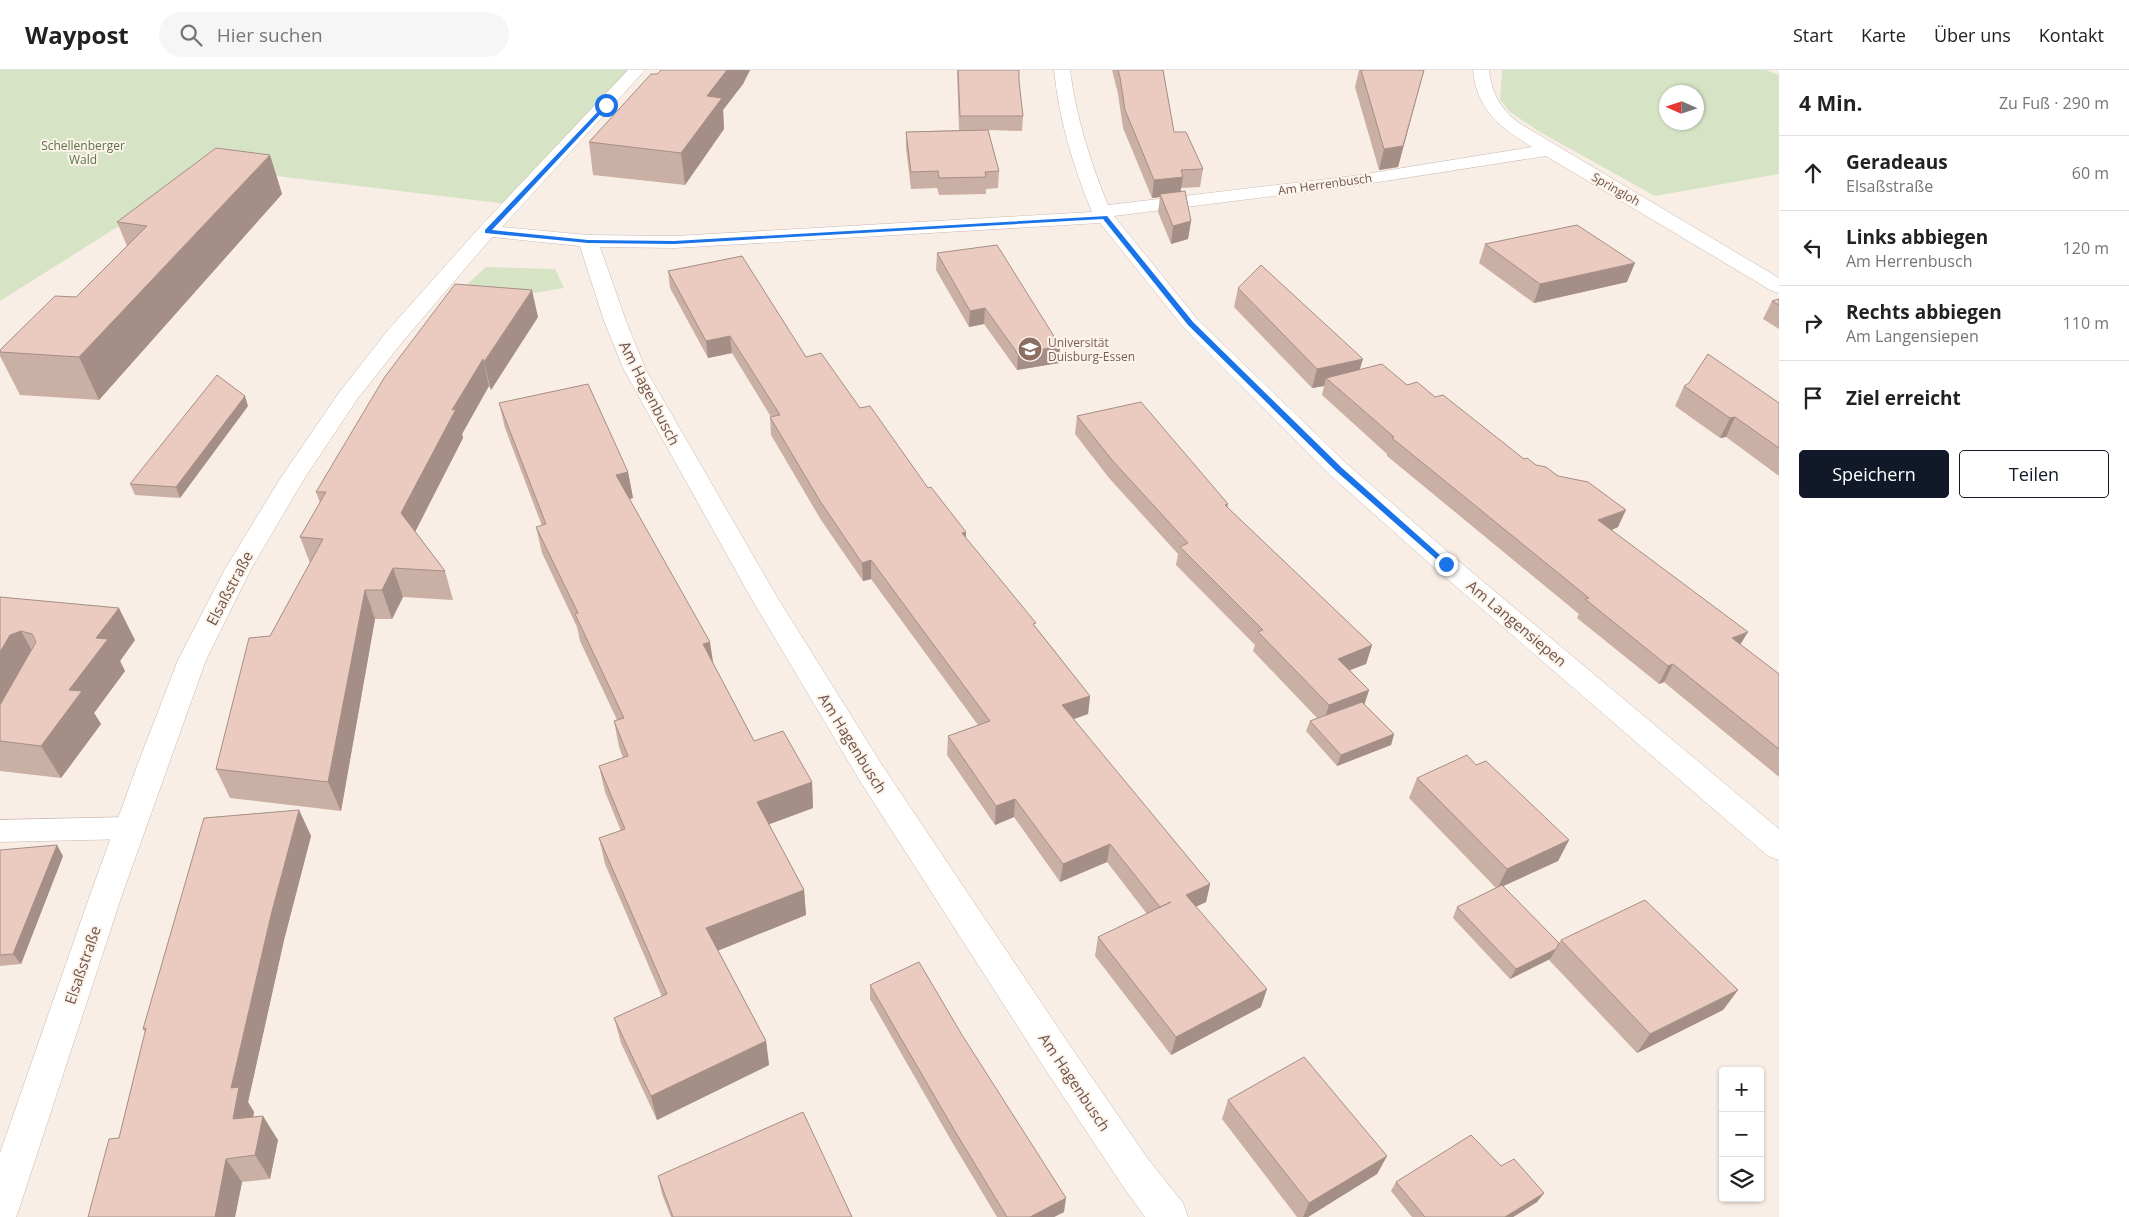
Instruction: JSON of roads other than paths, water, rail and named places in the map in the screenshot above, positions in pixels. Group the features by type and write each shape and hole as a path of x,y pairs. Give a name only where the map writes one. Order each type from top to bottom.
{"street":[{"name":"Elsaßstraße","path":"0,1209 130,828 192,660 238,569 292,479 350,394 396,335 487,231 637,70"},
{"name":"Am Langensiepen","path":"1062,70 1065,97 1081,162 1103,214 1190,324 1339,470 1446,564 1779,847"},
{"name":"Springloh","path":"1480,70 1481,85 1487,102 1496,114 1549,150 1779,287"},
{"name":"Am Herrenbusch","path":"487,231 588,241 639,243 698,242 1103,214 1353,181 1549,150"},
{"name":"Am Hagenbusch","path":"588,241 615,321 635,370 764,598 876,782 1060,1061 1135,1172 1169,1217"}],"lane":[{"path":"0,831 130,828"}],"place":[{"name":"Universität Duisburg-Essen","path":"1030,349"}],"park label":[{"name":"Schellenberger Wald","path":"83,152"}]}
